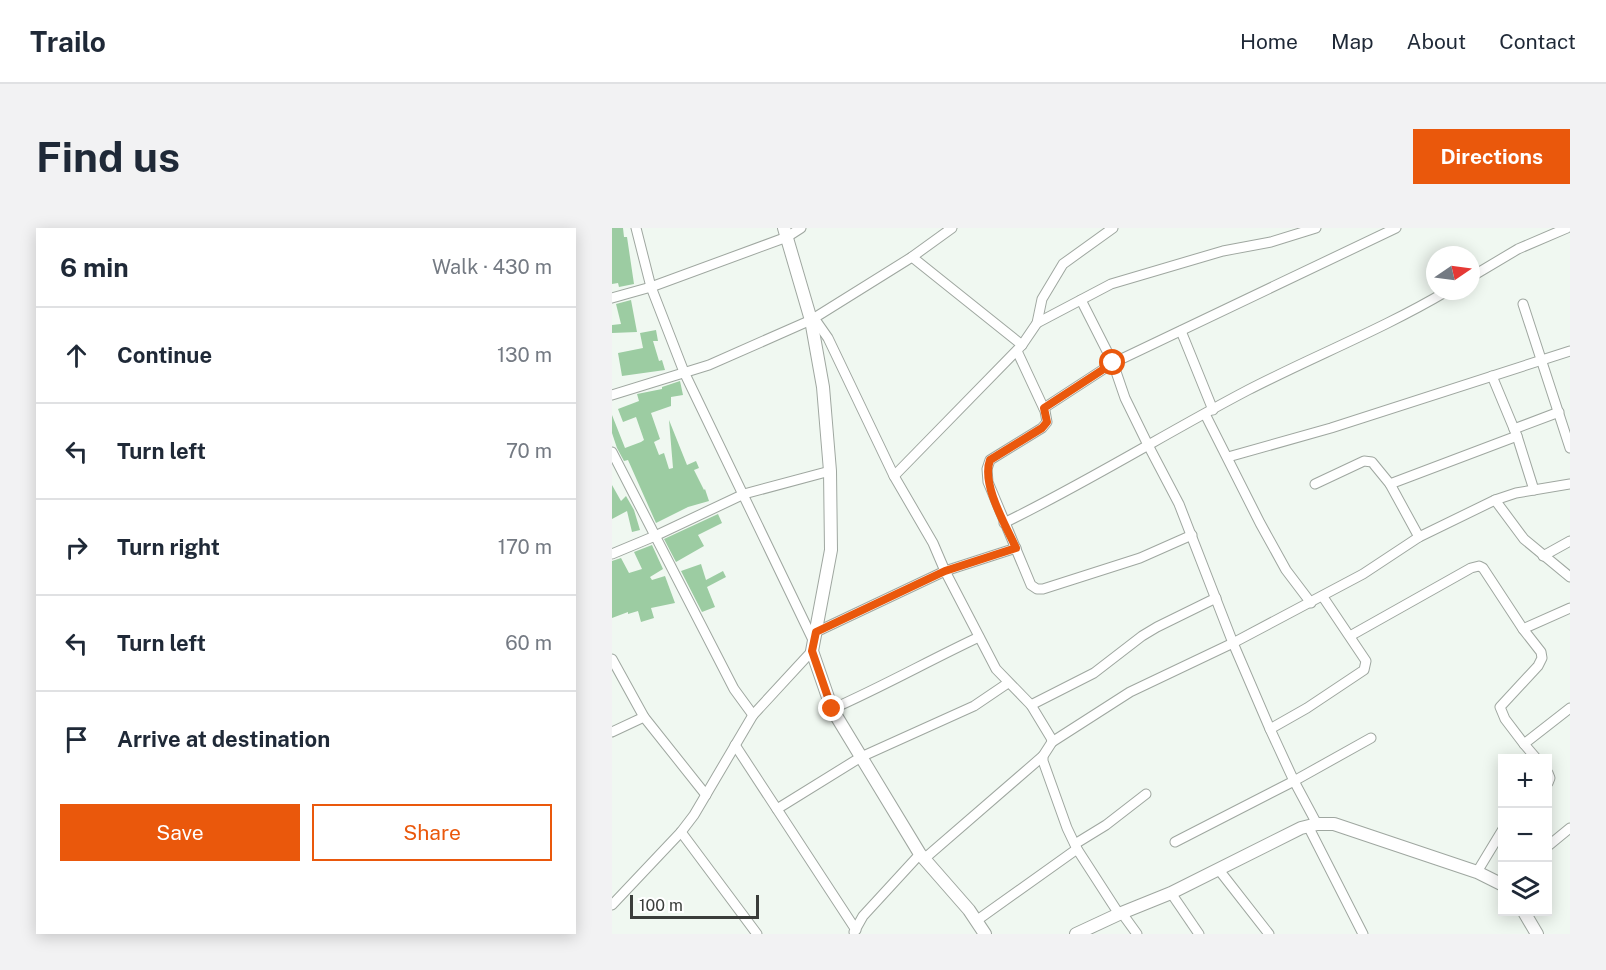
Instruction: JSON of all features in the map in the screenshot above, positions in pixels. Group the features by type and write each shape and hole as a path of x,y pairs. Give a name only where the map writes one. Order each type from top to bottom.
{"street":[{"path":"636,228 651,287 684,372 814,642 832,709 922,856 957,894 985,934"},
{"path":"612,298 651,287 801,228"},
{"path":"612,395 709,365 812,319 912,257 952,228"},
{"path":"894,476 1019,348 1037,323 1042,298 1063,264 1113,228"},
{"path":"1037,323 1111,284 1223,251 1271,242 1316,228"},
{"path":"1044,408 1113,363 1396,228"},
{"path":"1480,272 1518,249 1567,228"},
{"path":"786,233 812,319 823,387 830,471 831,550 814,642"},
{"path":"912,257 1019,348 1044,408 1047,422 1042,428 990,460 987,469 988,482 1031,585 1037,589 1043,589 1140,558 1192,535"},
{"path":"1081,300 1113,363 1125,398 1179,504 1233,643 1363,934"},
{"path":"1005,523 1052,500 1250,390 1406,316 1432,300"},
{"path":"1522,304 1570,448"},
{"path":"812,319 828,338 894,476 933,543 996,669 1031,705 1052,742"},
{"path":"1181,331 1209,412 1228,457 1286,570 1311,603"},
{"path":"1228,457 1331,428 1570,351"},
{"path":"1492,376 1515,432 1534,490"},
{"path":"1390,484 1558,412"},
{"path":"612,452 734,689 753,715"},
{"path":"1315,484 1364,461 1372,462 1390,484 1419,537"},
{"path":"612,554 744,494 830,471"},
{"path":"735,745 854,932 863,916 922,856 1043,756 1052,742 1130,692 1323,597 1419,537 1495,500 1516,493 1570,484"},
{"path":"1495,500 1524,539 1570,577"},
{"path":"1543,556 1570,542"},
{"path":"612,905 681,832 706,795 753,715 814,642 945,571 1016,548"},
{"path":"1350,636 1471,568 1479,566 1484,568 1523,629 1541,652 1542,658 1538,666 1500,707 1505,719 1532,754"},
{"path":"1270,729 1307,708 1364,670 1366,661 1323,597"},
{"path":"1031,705 1094,673 1157,627 1216,598"},
{"path":"1523,629 1570,608"},
{"path":"832,709 872,692 979,637"},
{"path":"612,658 644,717 706,795"},
{"path":"777,809 861,757 974,706 1008,683"},
{"path":"1524,744 1570,708"},
{"path":"612,732 644,717"},
{"path":"1174,842 1371,738"},
{"path":"1043,756 1055,796 1076,847 1119,914 1124,916 1137,934"},
{"path":"976,921 1146,794"},
{"path":"1076,934 1219,870 1301,828 1313,825 1334,824 1478,872 1498,881"},
{"path":"1552,843 1570,828"},
{"path":"681,832 757,934"},
{"path":"1478,872 1498,838"},
{"path":"1219,870 1269,934"},
{"path":"1172,892 1199,934"},
{"path":"1527,916 1538,934"}],"building":[{"path":"612,228 623,228 624,237 627,237 634,284 619,287 618,283 612,284"},
{"path":"631,300 637,332 612,333 612,325 621,324 616,304"},
{"path":"656,330 658,341 653,341 659,361 662,360 665,370 622,376 618,353 643,348 640,333"},
{"path":"680,381 683,395 671,397 671,406 651,413 660,439 654,442 659,455 664,453 669,469 673,468 669,420 687,465 696,461 699,468 694,470 709,501 688,507 656,523 628,460 624,461 617,448 612,433 612,415 625,448 641,442 644,440 636,417 623,422 618,409 639,401 637,394 662,389 662,387"},
{"path":"612,485 621,501 626,496 634,510 640,530 632,532 627,511 612,519"},
{"path":"718,514 722,523 698,535 704,546 676,562 664,539"},
{"path":"652,545 663,569 650,577 652,580 665,576 675,603 651,608 654,618 641,622 638,611 612,618 612,561 621,558 629,573 642,569 634,552"},
{"path":"701,564 706,580 723,571 726,577 707,587 715,607 702,612 681,571"}],"route":[{"path":"832,709 812,651 816,632 945,571 1016,548 988,482 987,469 990,460 1042,428 1047,422 1044,408 1113,363"}]}
